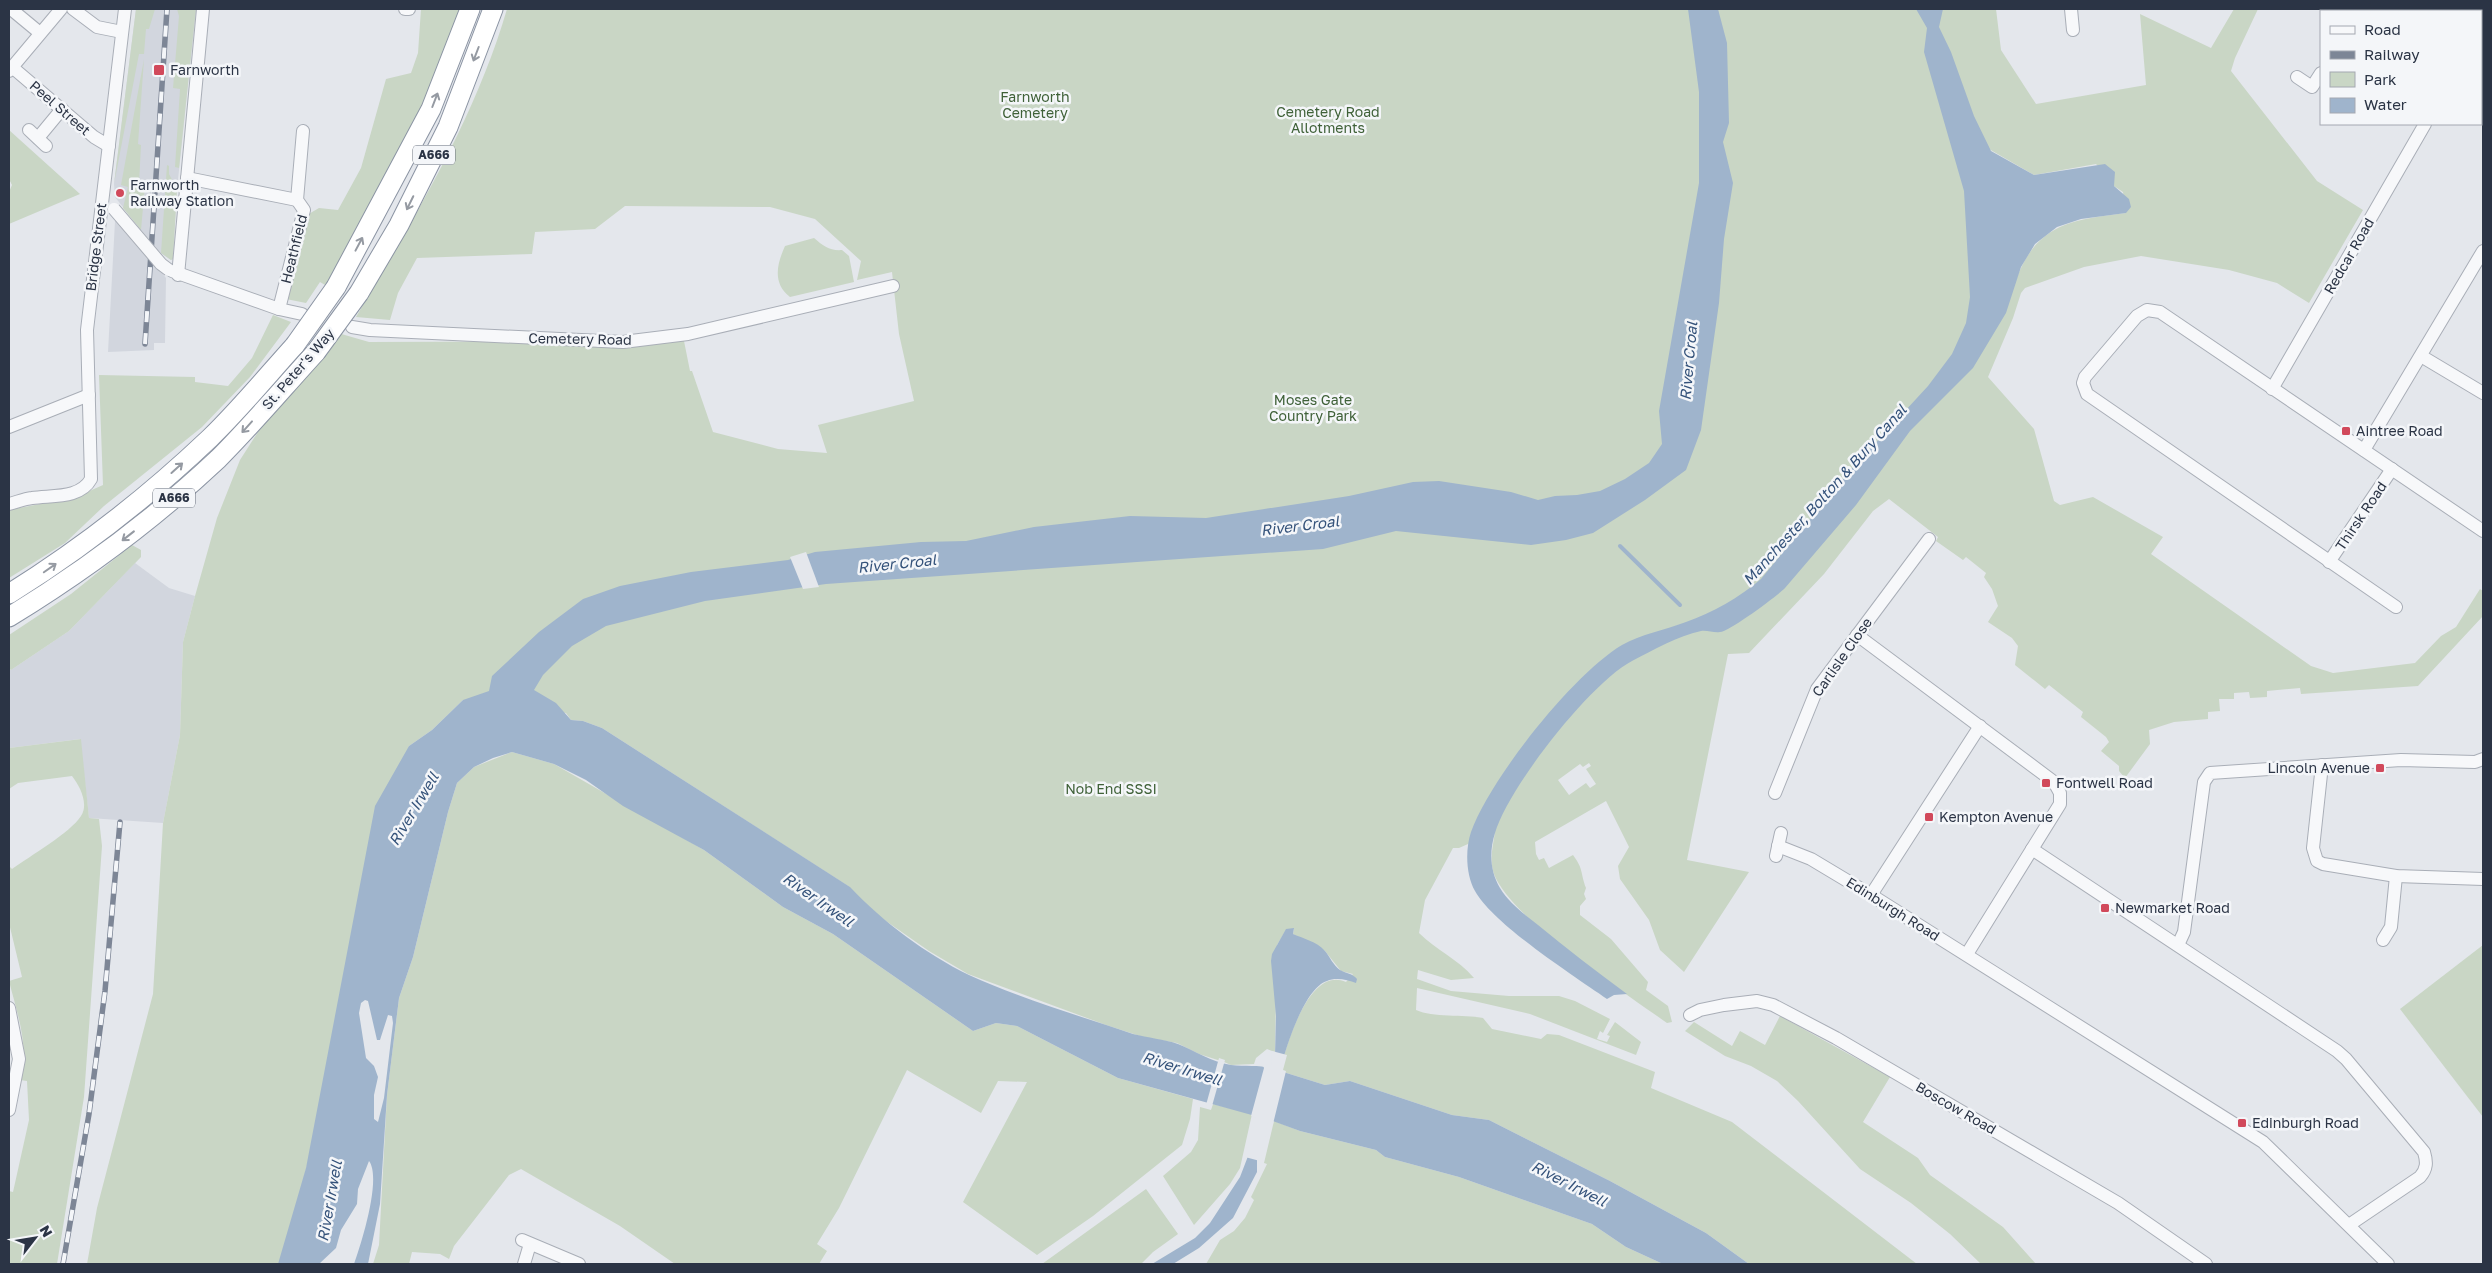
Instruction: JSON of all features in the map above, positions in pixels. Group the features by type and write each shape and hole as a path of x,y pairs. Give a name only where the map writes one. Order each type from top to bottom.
{"highway":[{"name":"St. Peter's Way","path":"9,594 102,531 158,485 211,437 295,345 336,287 431,109 470,9"},
{"name":"St. Peter's Way","path":"9,617 100,559 152,517 219,458 316,352 359,293 399,225 448,127 493,9"}],"street":[{"path":"11,9 40,33"},
{"path":"10,69 61,9"},
{"path":"73,9 97,26 122,32"},
{"name":"Bridge Street","path":"9,504 33,498 72,493 87,486 92,471 87,330 125,9"},
{"path":"173,272 187,178 203,9"},
{"path":"2071,9 2074,30"},
{"name":"Peel Street","path":"10,69 62,109 94,138 109,146"},
{"path":"2297,77 2312,87 2320,75"},
{"path":"38,138 62,109"},
{"name":"Redcar Road","path":"2272,389 2424,125"},
{"name":"Heathfield","path":"279,309 304,210 298,200 303,132"},
{"path":"187,178 298,200"},
{"path":"102,200 114,209 161,264 173,272 279,309 302,314"},
{"path":"2364,450 2422,356 2483,251"},
{"name":"Cemetery Road","path":"352,327 370,330 623,342 688,334 893,286"},
{"path":"2396,607 2087,394 2083,383 2089,371 2137,316 2147,310 2154,310 2483,531"},
{"path":"2422,356 2483,393"},
{"path":"9,427 89,396"},
{"name":"Thirsk Road","path":"2329,562 2392,469"},
{"name":"Carlisle Close","path":"1775,793 1788,777 1817,689 1929,539"},
{"path":"1920,551 1931,559"},
{"path":"1857,635 1980,726 2058,787 2061,799 2060,804 1967,954"},
{"path":"1871,895 1980,726"},
{"path":"2178,945 2184,932 2207,775 2214,772 2401,760 2474,762 2483,759"},
{"path":"2322,765 2313,848 2317,861 2323,864 2396,876 2483,879"},
{"name":"Edinburgh Road","path":"1778,845 1811,859 1871,895 1967,954 2056,1014 2263,1142 2388,1264"},
{"path":"2032,849 2089,889 2178,945 2337,1051 2424,1152 2426,1166 2420,1177 2349,1225"},
{"path":"2383,940 2391,928 2396,876"},
{"name":"Boscow Road","path":"1690,1015 1700,1010 1757,1001 1773,1005 1836,1038 2118,1203 2206,1264"},
{"path":"9,1008 19,1059 12,1080 9,1110"},
{"path":"524,1264 526,1242 579,1264"}],"shaded area":[{"path":"136,9 196,9 177,189 173,259 171,260 161,253 115,197 114,184"},
{"path":"115,221 119,221 166,278 165,343 154,343 154,350 108,352"},
{"path":"135,563 169,588 195,596 183,642 180,735 163,823 89,818 80,739 9,748 9,668 11,670 69,631"}],"green space":[{"path":"136,9 155,9 149,29 146,29 144,54 139,54 114,184"},
{"path":"177,9 196,9 179,168 175,167 180,89 173,88 179,16"},
{"path":"421,9 464,9 436,85 367,218 325,285 320,282 306,303 286,299 307,215 319,208 338,210 361,168 386,79 411,73 418,53"},
{"name":"Moses Gate Country Park","path":"507,9 1996,9 2001,50 2036,104 2146,85 2140,14 2211,48 2234,9 2258,9 2235,58 2231,71 2317,181 2363,210 2309,303 2277,283 2229,270 2141,256 2084,267 2025,288 2021,293 2013,318 1988,377 2034,429 2054,501 2060,505 2093,497 2163,537 2151,554 2311,666 2333,673 2415,663 2441,636 2456,627 2480,589 2483,591 2483,616 2418,686 2301,694 2300,688 2267,691 2267,697 2250,698 2249,692 2234,693 2234,699 2219,699 2220,711 2208,712 2208,719 2174,722 2149,730 2150,744 2125,778 2119,771 2119,766 2101,751 2109,742 2106,737 2081,717 2083,712 2049,685 2045,689 2015,665 2018,646 2012,638 1988,622 1998,606 1992,589 1984,577 1986,573 1966,557 1963,560 1936,541 1938,537 1889,499 1873,511 1824,574 1749,653 1728,654 1687,860 1749,872 1684,972 1660,950 1649,920 1620,879 1618,866 1629,847 1606,801 1535,842 1536,854 1539,860 1544,858 1549,868 1573,855 1580,868 1586,888 1584,894 1586,899 1580,906 1580,915 1611,939 1648,982 1646,990 1668,1006 1672,1022 1667,1023 1598,974 1545,933 1522,912 1505,892 1494,874 1492,848 1495,832 1459,848 1453,848 1425,900 1419,933 1461,965 1474,978 1451,980 1418,970 1417,979 1451,991 1509,996 1559,996 1575,1001 1610,1019 1603,1033 1600,1031 1597,1039 1607,1042 1610,1036 1607,1035 1615,1022 1641,1042 1636,1055 1530,1014 1417,988 1416,1010 1439,1015 1483,1018 1492,1029 1541,1039 1547,1034 1559,1035 1655,1072 1651,1088 1732,1122 1917,1264 1749,1264 1706,1233 1610,1181 1489,1120 1452,1115 1350,1081 1325,1085 1280,1071 1294,1027 1310,996 1321,985 1333,980 1346,982 1353,974 1341,971 1325,951 1293,934 1294,929 1286,930 1277,945 1275,1052 1267,1049 1256,1058 1254,1064 1231,1065 1199,1054 1177,1043 1143,1037 1106,1025 968,974 929,951 873,912 848,886 602,728 583,721 571,720 566,713 463,700 432,730 409,746 283,1264 87,1264 97,1208 153,994 163,823 180,735 183,642 195,596 217,518 240,460 272,410 338,333 369,342 684,341 690,371 692,371 713,432 778,449 827,453 818,425 914,401 899,334 892,272 857,280 861,261 815,219 770,207 625,206 595,229 535,232 532,254 417,258 398,293 390,320 356,317 400,243 441,167 478,90 494,50","holes":["1989,149 2034,175 2096,164 2113,182 2114,186 2123,192 2126,213 2089,218 2059,228 2034,246 2016,280","1589,763 1591,766 1586,769 1596,784 1590,788 1586,783 1569,795 1558,780 1580,764 1583,767"]},
{"path":"144,59 138,144 141,145 139,184 145,185 141,230 123,208 128,187 121,185"},
{"path":"9,130 80,194 9,224 9,192 12,185 9,179"},
{"path":"167,165 169,166 169,174 177,189 173,259 171,260 161,253"},
{"path":"814,238 834,250 842,250 849,256 854,282 790,297 780,286 778,279 778,266 782,253 785,246"},
{"path":"273,315 291,322 250,377 202,427 104,506 65,543 9,578 9,510 76,497 103,485 99,375 195,377 195,382 228,386 252,358"},
{"path":"132,545 141,550 141,557 69,631 11,670 9,668 9,635 71,594"},
{"path":"81,739 89,818 99,819 102,846 84,1097 57,1264 9,1264 9,1191 13,1192 29,1120 27,1081 20,1080 23,1068 23,1043 19,1018 9,981 22,977 9,923 9,866 12,869 68,830 81,816 84,801 78,785 72,776 18,783 9,789 9,748"},
{"path":"512,752 554,764 704,850 783,907 833,934 973,1031 996,1023 1017,1026 1118,1078 1193,1099 1190,1119 1182,1145 1093,1216 1037,1255 963,1202 1027,1082 998,1081 981,1113 907,1070 839,1208 817,1244 827,1251 819,1264 675,1264 620,1226 521,1169 509,1175 454,1246 449,1259 440,1254 412,1252 409,1264 373,1264 379,1245 387,1095 399,998 413,957 448,812 457,783 474,767"},
{"path":"2483,945 2483,1117 2400,1009"},
{"path":"1780,1016 1890,1077 1863,1122 1918,1158 1930,1175 2003,1227 2036,1264 1981,1264 1950,1234 1911,1203 1860,1169 1798,1101 1777,1081 1751,1066 1725,1056 1685,1031 1694,1022 1732,1046 1740,1031 1765,1045"},
{"path":"1213,1104 1252,1114 1240,1168 1230,1184 1194,1225 1163,1176 1191,1152 1198,1140 1200,1107 1211,1110"},
{"path":"1274,1121 1300,1131 1376,1150 1385,1157 1459,1177 1592,1224 1626,1247 1663,1264 1206,1264 1220,1240 1234,1231 1245,1218 1254,1200 1251,1197 1267,1164 1264,1163"},
{"path":"1146,1189 1178,1234 1153,1252 1141,1264 1042,1264"}],"water":[{"path":"1688,9 1718,9 1727,43 1729,123 1723,142 1733,183 1724,239 1719,303 1701,430 1686,470 1645,500 1593,533 1566,540 1531,545 1396,531 1323,549 826,584 705,601 606,626 572,646 543,675 534,690 556,703 571,720 583,721 602,728 850,887 891,925 953,967 1029,999 1133,1034 1178,1044 1217,1061 1231,1065 1272,1069 1275,1055 1276,1016 1272,954 1286,929 1294,928 1293,934 1318,945 1338,968 1357,979 1356,983 1338,979 1327,981 1319,986 1311,995 1297,1021 1280,1071 1325,1085 1350,1081 1452,1115 1489,1120 1610,1181 1706,1233 1749,1264 1663,1264 1626,1247 1592,1224 1459,1177 1385,1157 1376,1150 1300,1131 1267,1119 1257,1154 1257,1172 1233,1218 1199,1248 1173,1264 1152,1264 1195,1238 1210,1223 1240,1177 1250,1151 1259,1117 1118,1078 1017,1026 996,1023 973,1031 833,934 783,907 704,850 623,806 586,780 554,764 512,752 474,767 457,783 448,812 413,957 399,998 387,1095 380,1204 368,1264 354,1264 372,1196 372,1170 369,1161 358,1189 357,1204 341,1230 336,1248 319,1264 278,1264 306,1168 375,806 409,746 432,730 463,700 489,691 492,676 539,632 583,599 620,586 691,572 788,560 815,552 921,542 966,541 1034,527 1130,516 1206,518 1349,496 1413,482 1439,481 1511,492 1538,500 1555,496 1600,491 1625,479 1649,463 1662,444 1659,411 1699,183 1699,92","holes":["365,1000 368,1001 377,1040 380,1040 388,1015 392,1016 393,1023 384,1098 378,1122 374,1119 374,1095 378,1077 374,1066 366,1058 359,1013 361,1003"]},
{"path":"1916,9 1943,9 1939,27 1951,52 1974,116 1991,151 2034,175 2105,164 2115,172 2114,186 2129,199 2131,207 2126,213 2081,219 2057,227 2035,244 2021,267 2006,313 1973,368 1910,431 1856,505 1785,588 1753,613 1725,630 1720,632 1701,631 1683,636 1632,661 1615,673 1574,713 1553,738 1516,790 1503,814 1493,840 1492,868 1497,882 1508,899 1522,912 1627,994 1614,995 1607,999 1535,949 1484,904 1472,885 1468,870 1468,847 1471,832 1481,810 1514,757 1580,679 1602,659 1622,645 1706,614 1753,586 1761,579 1847,474 1928,386 1952,354 1966,323 1970,297 1964,191 1924,52 1927,28"}],"pier":[{"path":"806,552 819,587 803,589 790,557"},
{"path":"1272,1051 1287,1055 1283,1070 1286,1071 1273,1124 1268,1123 1260,1161 1245,1157 1256,1118 1251,1116 1264,1068 1262,1063 1271,1065"},
{"path":"1219,1058 1225,1060 1212,1106 1206,1105"}],"waterway":[{"path":"1620,546 1680,605"}],"railway":[{"path":"145,344 167,9"},
{"path":"63,1264 89,1114 105,991 120,822"}],"place":[{"name":"Farnworth","path":"159,70"},
{"name":"Farnworth Railway Station","path":"120,193"},
{"name":"Aintree Road","path":"2346,431"},
{"name":"Lincoln Avenue","path":"2380,768"},
{"name":"Fontwell Road","path":"2046,783"},
{"name":"Kempton Avenue","path":"1929,817"},
{"name":"Newmarket Road","path":"2105,908"},
{"name":"Edinburgh Road","path":"2242,1123"}],"park label":[{"name":"Farnworth Cemetery","path":"1035,105"},
{"name":"Cemetery Road Allotments","path":"1328,120"},
{"name":"Nob End SSSI","path":"1111,789"}],"water label":[{"name":"River Croal","path":"1689,361"},
{"name":"Manchester, Bolton & Bury Canal","path":"1825,495"},
{"name":"River Croal","path":"1300,526"},
{"name":"River Croal","path":"897,564"},
{"name":"River Irwell","path":"414,809"},
{"name":"River Irwell","path":"818,900"},
{"name":"River Irwell","path":"1182,1069"},
{"name":"River Irwell","path":"1569,1184"},
{"name":"River Irwell","path":"330,1201"}]}
